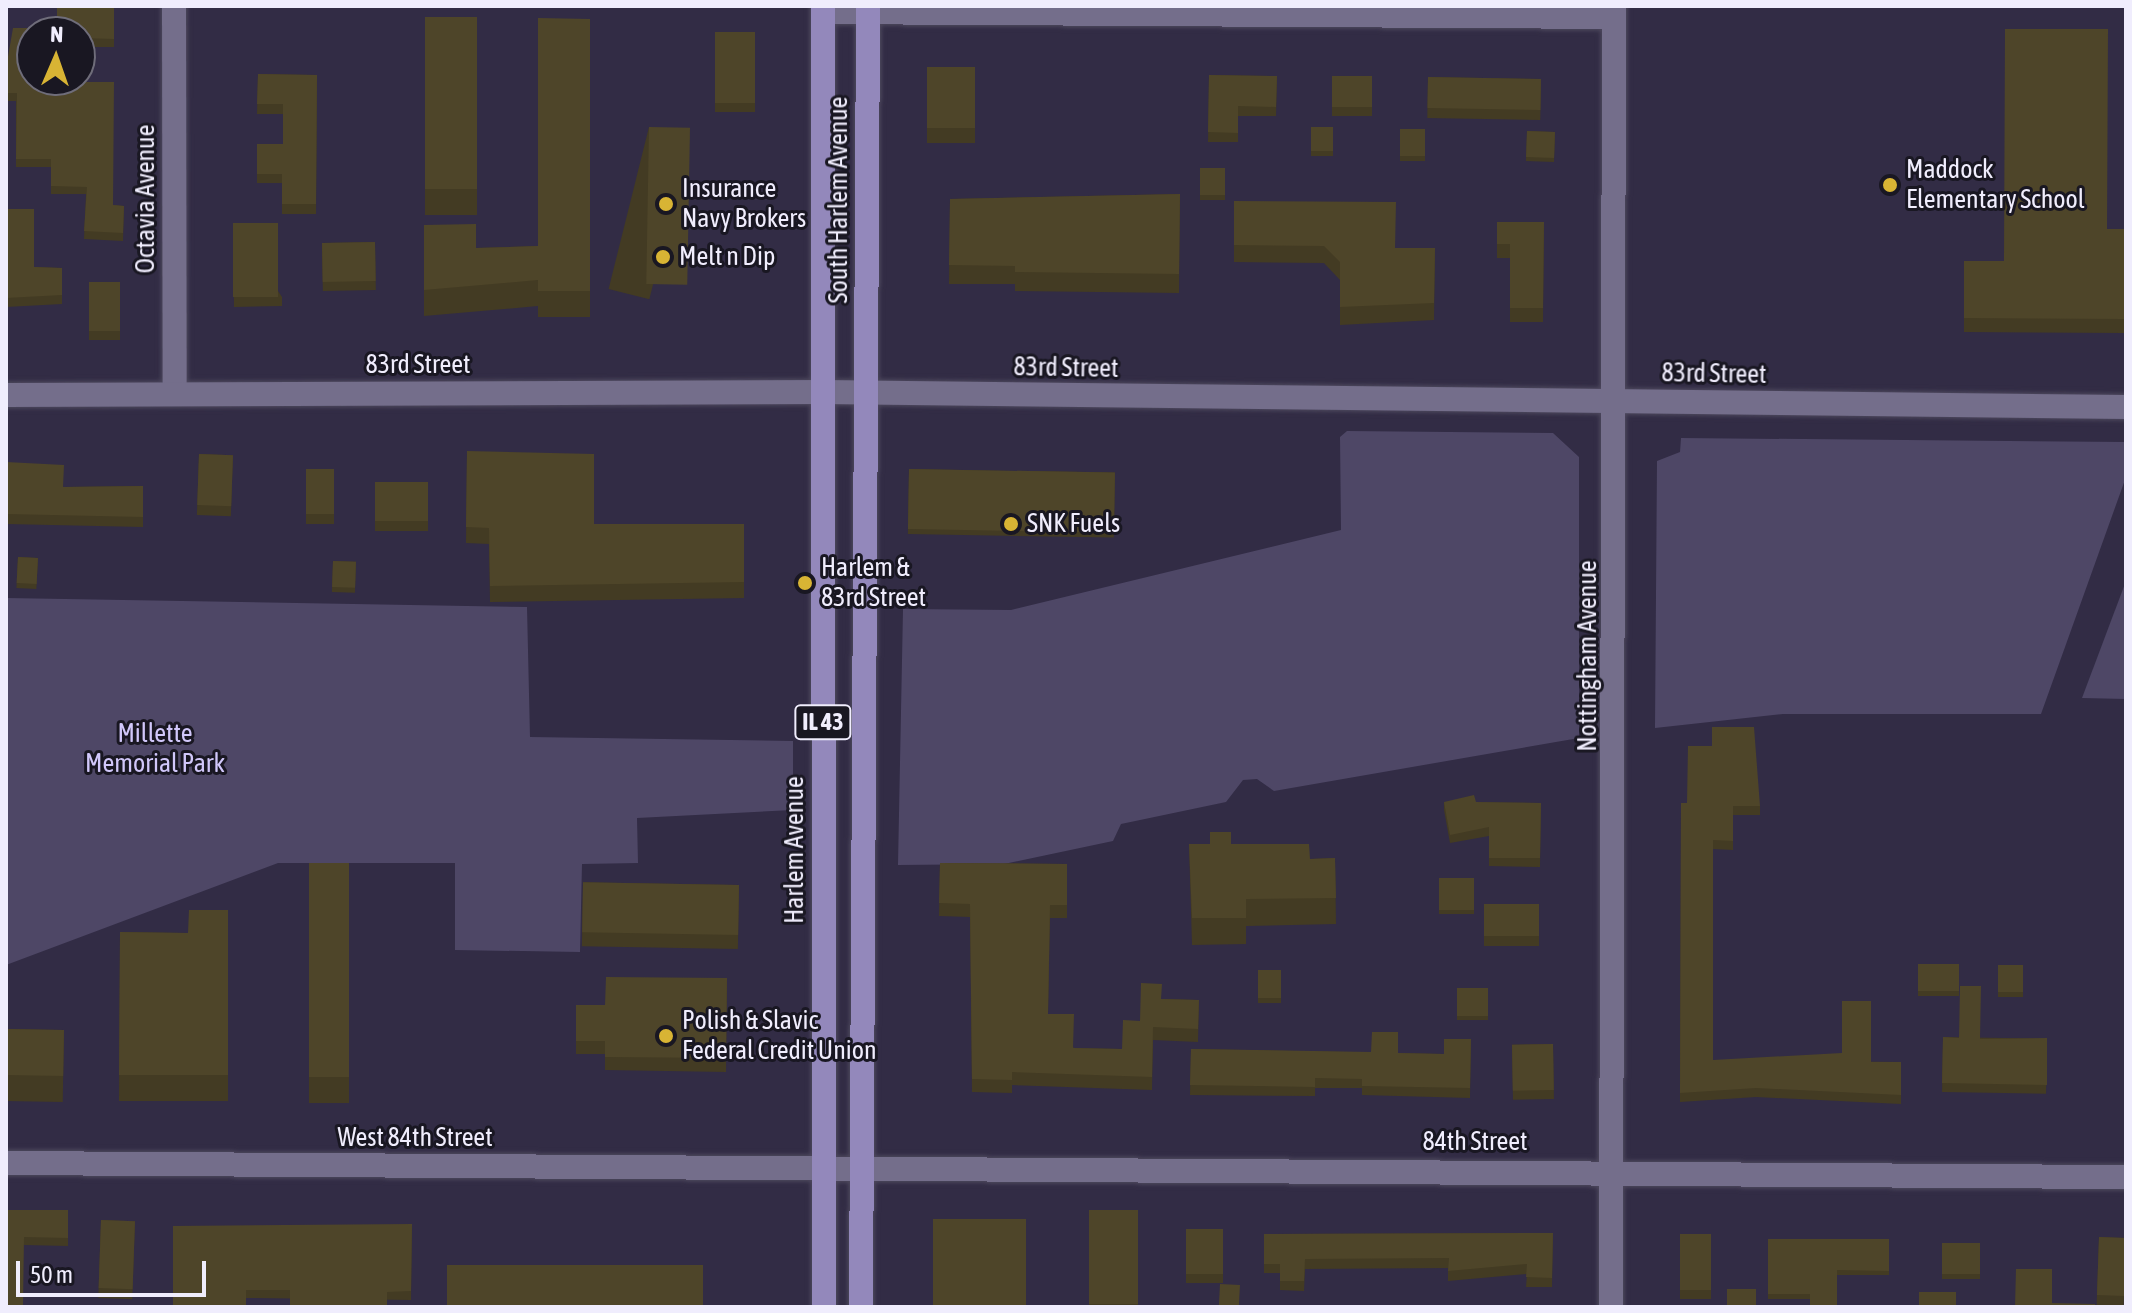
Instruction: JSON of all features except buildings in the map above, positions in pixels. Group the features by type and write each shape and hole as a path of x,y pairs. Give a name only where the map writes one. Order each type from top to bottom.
{"main road":[{"name":"South Harlem Avenue","path":"823,9 823,392"},
{"name":"South Harlem Avenue","path":"866,393 868,9"},
{"name":"Harlem Avenue","path":"823,392 824,1307"},
{"name":"IL 43","path":"861,1307 866,393"}],"street":[{"name":"Octavia Avenue","path":"174,6 175,393"},
{"path":"823,9 1614,12"},
{"name":"Nottingham Avenue","path":"1611,1307 1616,401 1614,12"},
{"name":"83rd Street","path":"6,395 823,392 2126,407"},
{"name":"West 84th Street","path":"6,1163 824,1169"},
{"name":"84th Street","path":"824,1169 1614,1170 2126,1177"}],"green space":[{"path":"1347,431 1553,433 1579,457 1579,738 1274,791 1257,779 1243,780 1226,802 1121,824 1113,841 1004,864 898,865 903,609 1011,610 1341,530 1340,437"},
{"path":"1681,438 2126,442 2126,477 2041,714 1783,714 1655,728 1657,461 1680,452"},
{"path":"2126,581 2126,699 2082,698"},
{"name":"Millette Memorial Park","path":"6,598 527,607 530,737 793,741 793,810 637,818 638,863 582,864 580,952 455,950 455,863 278,863 6,965"}],"place":[{"name":"Maddock Elementary School","path":"1890,185"},
{"name":"Insurance Navy Brokers","path":"666,204"},
{"name":"Melt n Dip","path":"663,257"},
{"name":"SNK Fuels","path":"1011,524"},
{"name":"Harlem & 83rd Street","path":"805,583"},
{"name":"Polish & Slavic Federal Credit Union","path":"666,1036"}]}
